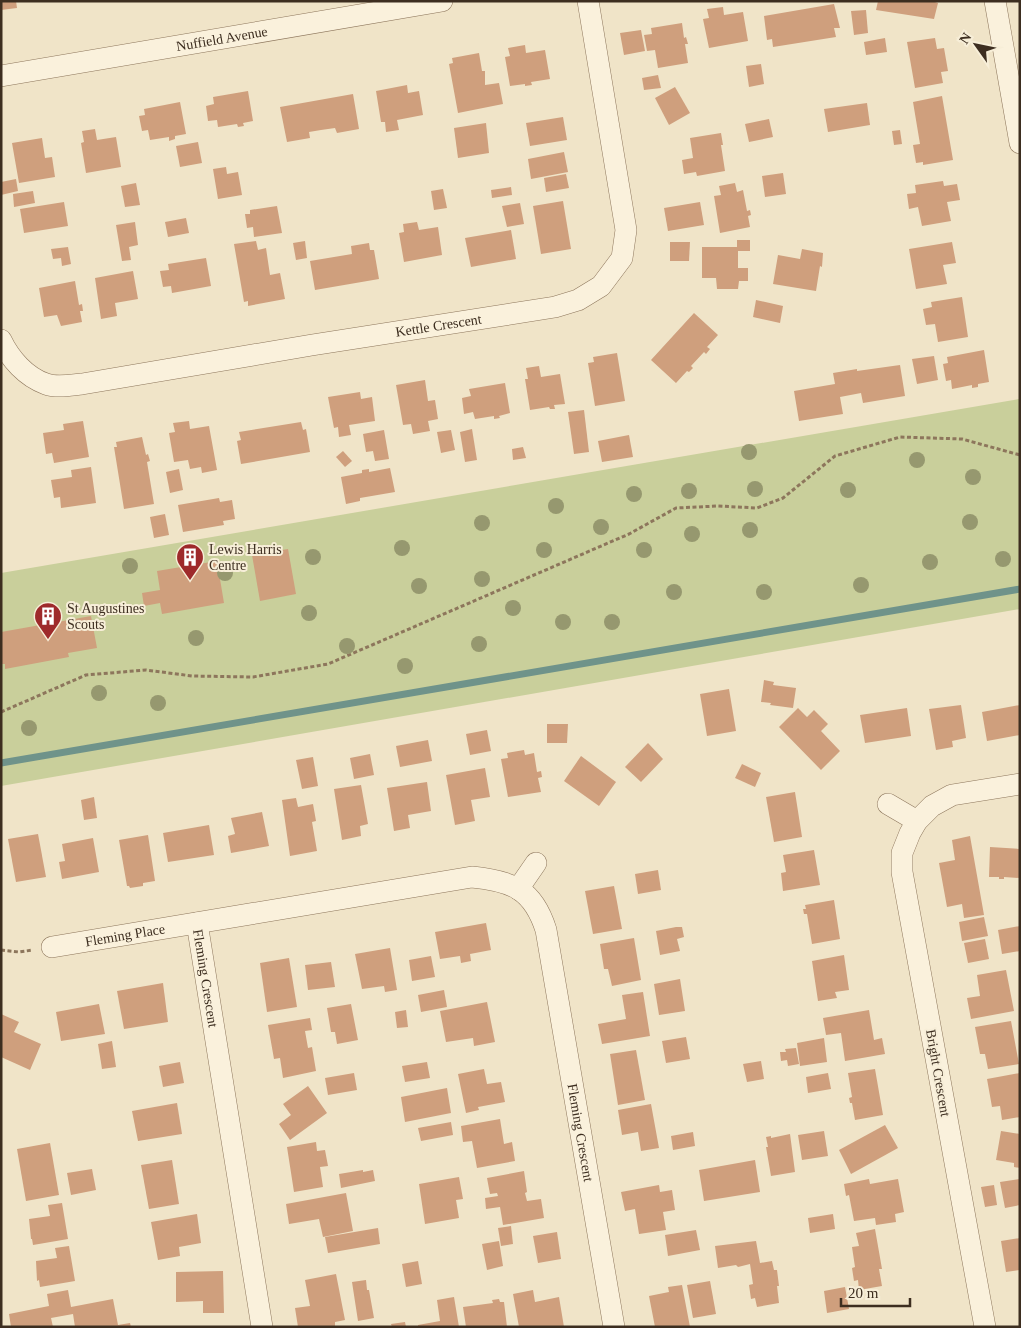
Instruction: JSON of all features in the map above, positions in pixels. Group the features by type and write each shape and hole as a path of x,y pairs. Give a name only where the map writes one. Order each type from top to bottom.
{"street":[{"name":"Nuffield Avenue","path":"1,76 442,1"},
{"name":"Kettle Crescent","path":"1,340 5,350 15,363 28,375 47,385 61,386 555,307 578,300 601,286 622,258 626,230 588,1"},
{"path":"995,1 1020,143"},
{"name":"Bright Crescent","path":"985,1327 902,872 902,853 917,821 932,806 952,795 1020,784"},
{"path":"888,804 917,821"},
{"path":"518,889 536,863"},
{"name":"Fleming Crescent","path":"262,1327 197,923 472,877 498,880 518,889 530,898 540,913 546,930 614,1327"},
{"name":"Fleming Place","path":"52,947 197,923"}],"path":[{"path":"1,712 86,675 146,670 192,676 253,677 328,664 629,534 676,508 718,506 757,508 783,498 835,456 900,437 962,439 1020,455"},
{"path":"1,950 18,952 52,947"}],"green space":[{"path":"1019,399 1020,609 1,786 1,573"}],"building":[{"path":"1,1 16,1 17,8 1,10"},
{"path":"878,1 932,1 938,3 934,19 876,10"},
{"path":"834,4 840,28 834,28 836,37 773,47 772,39 767,40 764,16"},
{"path":"723,7 724,15 743,12 748,41 709,48 703,19 709,18 707,9"},
{"path":"866,10 868,33 854,35 851,11"},
{"path":"682,23 684,38 686,37 688,44 685,44 688,63 658,68 655,50 647,51 644,35 652,34 651,28"},
{"path":"641,30 645,51 624,55 620,33"},
{"path":"885,38 887,52 866,55 864,42"},
{"path":"935,38 937,49 944,48 948,71 941,72 943,83 915,88 907,42"},
{"path":"525,45 526,53 545,50 550,79 531,82 532,85 510,86 505,57 510,56 508,48"},
{"path":"479,53 482,71 485,71 485,85 499,83 503,104 458,113 449,64 453,63 452,58"},
{"path":"761,64 764,84 749,87 746,66"},
{"path":"658,75 661,88 644,90 642,78"},
{"path":"407,85 408,93 419,91 423,115 397,120 399,130 386,132 385,122 381,122 376,91"},
{"path":"675,87 690,113 669,125 655,98"},
{"path":"248,91 253,121 243,123 244,126 238,127 237,124 218,127 217,120 208,121 206,106 214,104 213,97"},
{"path":"353,94 359,129 337,133 335,128 309,132 310,138 287,142 280,107"},
{"path":"942,96 953,160 923,165 923,162 916,163 913,145 920,144 913,102"},
{"path":"180,102 186,134 175,136 175,139 169,141 169,137 150,140 148,130 142,131 139,116 145,115 144,109"},
{"path":"867,103 870,125 828,132 824,109"},
{"path":"563,117 567,140 530,146 526,123"},
{"path":"769,119 773,137 749,142 745,124"},
{"path":"486,123 489,153 458,158 454,128"},
{"path":"95,129 97,140 116,137 121,167 86,173 81,143 84,142 82,131"},
{"path":"900,130 902,144 894,145 892,131"},
{"path":"721,133 725,171 697,176 696,172 684,174 682,160 693,158 690,138"},
{"path":"42,138 45,158 52,157 55,177 19,183 12,143"},
{"path":"198,142 202,163 180,167 176,146"},
{"path":"564,152 568,172 531,179 528,159"},
{"path":"226,167 227,174 238,172 242,195 218,199 213,169"},
{"path":"783,173 786,194 765,197 762,176"},
{"path":"566,174 569,188 546,192 544,178"},
{"path":"16,179 18,191 1,195 1,182"},
{"path":"943,181 944,186 957,184 960,200 947,202 951,221 922,226 918,207 909,209 907,194 916,193 915,185"},
{"path":"136,183 140,205 125,207 121,186"},
{"path":"735,183 737,192 743,190 747,211 750,210 751,215 748,216 750,227 720,233 714,196 721,195 719,186"},
{"path":"511,187 512,195 492,198 491,190"},
{"path":"443,189 447,208 434,210 431,191"},
{"path":"33,191 35,203 14,207 13,194"},
{"path":"563,201 571,249 541,254 533,206"},
{"path":"64,202 68,226 24,233 20,209"},
{"path":"700,202 704,225 668,231 664,208"},
{"path":"520,203 524,224 507,227 502,206"},
{"path":"277,206 282,233 254,237 253,227 247,228 245,214 250,214 250,210"},
{"path":"186,218 189,233 168,237 165,222"},
{"path":"135,222 138,245 129,247 131,260 122,261 116,225"},
{"path":"417,222 419,230 438,227 442,255 404,262 399,233 404,232 403,224"},
{"path":"511,230 516,259 471,267 465,238"},
{"path":"737,240 750,240 750,251 738,251 738,268 748,268 748,281 739,281 738,289 717,289 716,278 702,278 702,247 737,247"},
{"path":"256,241 258,250 266,248 270,275 280,273 285,299 248,306 248,301 244,302 234,244"},
{"path":"305,241 307,258 296,260 293,243"},
{"path":"670,242 690,242 689,261 670,261"},
{"path":"952,242 956,263 943,265 947,284 916,289 909,249"},
{"path":"369,243 370,250 374,250 379,279 315,290 310,261 352,254 351,246"},
{"path":"68,247 71,264 62,266 61,258 53,259 51,249"},
{"path":"802,249 823,253 822,267 820,266 816,291 773,284 778,255 800,259"},
{"path":"206,258 211,286 172,293 171,286 163,287 160,271 169,270 168,264"},
{"path":"133,271 138,299 115,303 117,316 101,319 95,278"},
{"path":"75,281 79,305 82,304 83,311 80,311 82,322 61,326 57,315 44,317 39,288"},
{"path":"962,297 968,337 938,342 935,324 926,325 923,309 932,307 931,302"},
{"path":"756,300 783,306 780,323 753,317"},
{"path":"694,313 718,335 707,347 710,349 706,354 704,352 691,366 693,368 689,372 687,371 676,383 651,360"},
{"path":"984,350 989,382 978,384 978,387 972,388 972,385 952,389 951,380 946,381 943,364 948,363 947,357"},
{"path":"617,353 625,401 595,406 588,363 594,362 593,357"},
{"path":"934,356 938,380 917,384 912,359"},
{"path":"900,365 905,396 863,403 861,393 840,397 843,414 799,421 794,391 835,384 833,373"},
{"path":"539,366 541,377 560,374 565,404 554,405 555,409 550,409 549,407 530,410 525,379 528,379 526,368"},
{"path":"425,380 428,401 435,400 438,419 428,421 430,431 413,434 411,424 403,425 396,385"},
{"path":"505,383 510,413 494,419 494,416 475,419 473,412 464,414 462,398 471,396 469,389"},
{"path":"360,392 361,399 372,397 375,421 349,425 351,435 339,437 338,427 334,428 328,397"},
{"path":"584,410 589,452 574,454 568,412"},
{"path":"83,421 89,457 54,463 52,453 46,454 43,433 64,430 63,424"},
{"path":"189,421 190,429 209,426 217,470 202,473 201,467 190,469 188,460 174,462 169,433 175,432 173,423"},
{"path":"301,422 303,430 306,429 310,452 241,464 237,441 241,440 239,432"},
{"path":"472,429 477,460 465,462 460,432"},
{"path":"384,430 389,459 375,461 373,451 366,452 363,434"},
{"path":"451,430 455,450 441,453 437,432"},
{"path":"629,435 633,457 602,462 598,441"},
{"path":"142,437 146,455 148,454 150,461 147,462 154,504 124,509 114,447 117,447 116,442"},
{"path":"523,447 526,458 513,460 512,449"},
{"path":"343,451 352,461 345,467 336,457"},
{"path":"91,467 96,503 61,508 60,497 54,498 51,480 72,477 71,470"},
{"path":"390,468 395,492 360,498 360,501 346,504 341,477 362,473 362,470 369,469 369,472"},
{"path":"179,469 183,490 170,493 166,472"},
{"path":"219,498 220,502 232,500 235,519 223,521 224,525 183,532 178,505"},
{"path":"165,514 169,535 154,538 150,517"},
{"path":"288,549 296,594 260,601 252,555"},
{"name":"Lewis Harris Centre","path":"217,561 224,603 162,614 160,603 144,606 142,593 160,590 157,571"},
{"name":"St Augustines Scouts","path":"91,616 97,648 68,653 69,657 5,669 5,664 1,664 1,632"},
{"path":"764,680 774,682 773,685 796,688 793,708 761,702"},
{"path":"729,689 736,731 707,736 700,694"},
{"path":"961,705 966,738 952,741 953,747 936,750 929,709"},
{"path":"1020,705 1020,735 987,741 982,712"},
{"path":"798,708 807,717 814,710 828,724 821,731 840,751 821,770 779,727"},
{"path":"907,708 911,736 865,743 860,715"},
{"path":"547,724 568,724 567,743 547,743"},
{"path":"487,730 491,751 470,755 466,734"},
{"path":"428,740 432,761 400,767 396,746"},
{"path":"648,743 663,759 641,782 625,767"},
{"path":"524,750 525,755 534,753 537,772 541,771 542,777 538,778 541,792 508,797 501,759 508,758 507,753"},
{"path":"370,754 374,775 354,779 350,758"},
{"path":"581,756 616,782 599,806 564,781"},
{"path":"313,757 318,786 302,789 296,760"},
{"path":"742,764 761,773 755,787 735,778"},
{"path":"485,768 490,797 471,800 475,821 455,825 446,775"},
{"path":"427,782 431,811 408,815 410,828 394,831 387,788"},
{"path":"361,785 368,824 360,826 361,836 342,840 334,789"},
{"path":"795,792 802,837 774,842 766,797"},
{"path":"94,797 97,818 84,820 81,800"},
{"path":"296,798 298,807 313,804 316,821 312,822 317,851 290,856 282,800"},
{"path":"262,812 269,846 231,853 228,836 235,834 231,818"},
{"path":"209,825 214,855 168,862 163,833"},
{"path":"38,834 46,877 16,882 8,839"},
{"path":"148,835 155,881 143,883 143,886 130,888 127,886 119,840"},
{"path":"970,836 984,915 964,918 962,904 947,907 939,863 955,860 952,840"},
{"path":"93,838 99,872 62,879 59,862 65,861 62,844"},
{"path":"990,847 1020,849 1020,878 1004,877 1004,879 999,879 999,877 989,877"},
{"path":"814,850 820,885 783,891 781,873 786,872 783,855"},
{"path":"658,870 661,890 638,894 635,874"},
{"path":"614,886 622,929 593,934 585,891"},
{"path":"834,900 840,939 812,944 807,914 804,914 803,909 806,909 805,905"},
{"path":"984,917 988,936 962,941 959,922"},
{"path":"486,923 491,950 470,954 471,961 461,963 460,956 440,959 435,932"},
{"path":"1020,926 1020,951 1002,954 998,930"},
{"path":"682,927 684,937 677,939 680,951 660,955 656,931"},
{"path":"634,938 641,980 612,986 608,969 604,969 600,944"},
{"path":"985,939 989,959 968,963 964,943"},
{"path":"390,948 397,990 385,992 384,986 362,989 355,954"},
{"path":"844,955 849,990 835,992 837,998 818,1001 812,961"},
{"path":"431,956 435,977 412,981 409,960"},
{"path":"289,958 297,1007 267,1012 260,963"},
{"path":"331,962 335,987 308,990 305,965"},
{"path":"1006,970 1014,1011 971,1019 967,998 980,996 977,975"},
{"path":"680,979 685,1011 659,1015 654,984"},
{"path":"163,983 168,1022 124,1029 117,991"},
{"path":"444,990 447,1007 421,1012 418,995"},
{"path":"643,992 650,1036 602,1044 598,1024 626,1019 622,995"},
{"path":"487,1002 495,1042 474,1046 473,1038 446,1042 440,1011"},
{"path":"99,1004 105,1034 61,1041 56,1012"},
{"path":"351,1004 358,1040 337,1044 335,1032 331,1032 327,1008"},
{"path":"406,1010 408,1027 397,1028 395,1012"},
{"path":"869,1010 874,1040 882,1038 885,1054 845,1061 841,1033 826,1035 823,1018"},
{"path":"1,1014 19,1022 14,1032 41,1044 30,1070 1,1057"},
{"path":"310,1018 312,1030 305,1031 308,1048 312,1047 316,1071 283,1078 280,1058 274,1059 268,1025"},
{"path":"1011,1021 1019,1064 988,1069 985,1054 980,1054 975,1027"},
{"path":"686,1037 690,1059 666,1063 662,1041"},
{"path":"824,1038 827,1062 800,1066 797,1043"},
{"path":"112,1041 116,1067 102,1069 98,1044"},
{"path":"796,1048 799,1064 788,1066 787,1060 781,1061 780,1052 786,1052 785,1049"},
{"path":"636,1050 645,1100 618,1105 610,1054"},
{"path":"761,1061 764,1079 747,1082 743,1064"},
{"path":"180,1062 184,1083 163,1087 159,1066"},
{"path":"427,1062 430,1078 405,1082 402,1066"},
{"path":"484,1069 487,1084 501,1082 505,1102 478,1107 479,1110 466,1113 458,1074"},
{"path":"875,1069 883,1115 855,1120 852,1103 850,1103 849,1098 852,1097 848,1073"},
{"path":"354,1073 357,1090 328,1095 325,1078"},
{"path":"828,1073 831,1089 808,1093 806,1077"},
{"path":"1020,1073 1020,1117 1002,1120 1000,1106 992,1107 987,1079"},
{"path":"308,1086 327,1113 290,1140 279,1124 291,1115 283,1104"},
{"path":"447,1088 451,1113 405,1122 401,1097"},
{"path":"177,1103 182,1134 138,1141 132,1111"},
{"path":"651,1104 659,1148 641,1151 638,1132 622,1135 618,1110"},
{"path":"500,1119 504,1144 512,1142 515,1161 477,1168 472,1141 463,1142 461,1126"},
{"path":"451,1122 453,1135 421,1141 418,1128"},
{"path":"885,1125 898,1148 851,1174 839,1150"},
{"path":"824,1131 828,1156 802,1160 798,1135"},
{"path":"1001,1131 1020,1134 1020,1168 1014,1167 1014,1163 996,1160"},
{"path":"693,1132 695,1146 673,1150 671,1136"},
{"path":"790,1134 795,1172 771,1176 766,1137 771,1136 771,1138"},
{"path":"316,1142 317,1151 325,1150 328,1166 320,1167 323,1187 294,1192 287,1147"},
{"path":"50,1143 59,1195 26,1201 17,1149"},
{"path":"172,1160 179,1204 149,1209 141,1165"},
{"path":"755,1160 760,1192 704,1201 699,1170"},
{"path":"92,1169 96,1190 71,1195 67,1173"},
{"path":"363,1170 363,1172 373,1170 375,1181 341,1188 339,1174"},
{"path":"524,1171 527,1201 541,1199 544,1218 503,1225 500,1207 486,1209 485,1198 498,1196 497,1193 490,1194 487,1178"},
{"path":"459,1177 463,1199 456,1200 459,1218 425,1224 419,1184"},
{"path":"869,1179 870,1184 898,1179 904,1212 895,1214 896,1222 876,1225 875,1218 854,1221 849,1195 846,1196 844,1184"},
{"path":"1020,1179 1020,1205 1005,1208 1000,1182"},
{"path":"659,1185 660,1192 672,1190 675,1210 663,1212 666,1230 639,1234 635,1209 625,1211 621,1192"},
{"path":"994,1185 997,1205 985,1207 981,1187"},
{"path":"346,1193 353,1231 323,1237 319,1219 289,1224 286,1204"},
{"path":"62,1203 68,1239 33,1245 29,1219 50,1216 48,1205"},
{"path":"197,1214 201,1243 179,1247 180,1256 158,1260 151,1222"},
{"path":"833,1214 835,1229 810,1233 808,1218"},
{"path":"511,1226 513,1244 501,1246 498,1228"},
{"path":"378,1228 380,1244 328,1253 325,1237"},
{"path":"875,1229 882,1269 879,1269 882,1286 859,1290 858,1280 854,1281 852,1268 855,1267 852,1247 859,1246 856,1233"},
{"path":"696,1230 700,1250 668,1256 665,1235"},
{"path":"557,1232 561,1259 538,1263 533,1236"},
{"path":"1020,1238 1020,1270 1006,1272 1001,1241"},
{"path":"499,1241 503,1266 487,1270 482,1244"},
{"path":"756,1241 760,1263 772,1261 774,1270 777,1270 779,1303 757,1307 755,1298 751,1299 749,1285 753,1284 750,1264 718,1268 715,1246"},
{"path":"69,1246 75,1281 40,1287 39,1280 37,1281 36,1261 57,1258 55,1248"},
{"path":"418,1261 422,1284 406,1287 402,1264"},
{"path":"223,1271 224,1313 203,1313 203,1301 176,1302 176,1272"},
{"path":"336,1274 345,1320 335,1322 335,1327 298,1327 295,1308 310,1306 305,1280"},
{"path":"366,1280 374,1318 358,1321 352,1282"},
{"path":"710,1281 716,1314 693,1318 687,1285"},
{"path":"682,1285 690,1327 655,1327 649,1296 669,1292 668,1287"},
{"path":"845,1287 849,1309 827,1313 824,1291"},
{"path":"68,1290 71,1307 113,1299 118,1325 130,1323 131,1327 75,1327 73,1314 51,1318 53,1327 11,1327 9,1314 49,1306 47,1294"},
{"path":"533,1290 535,1302 559,1297 564,1327 519,1327 513,1294"},
{"path":"454,1297 459,1327 418,1327 418,1325 440,1321 437,1300"},
{"path":"499,1299 500,1302 504,1302 507,1327 466,1327 463,1307 493,1303 492,1300"},
{"path":"405,1322 406,1327 392,1327 391,1324"}],"waterway":[{"path":"1,763 1020,589"}],"place":[{"name":"Lewis Harris Centre","path":"190,581"},
{"name":"St Augustines Scouts","path":"48,640"}]}
